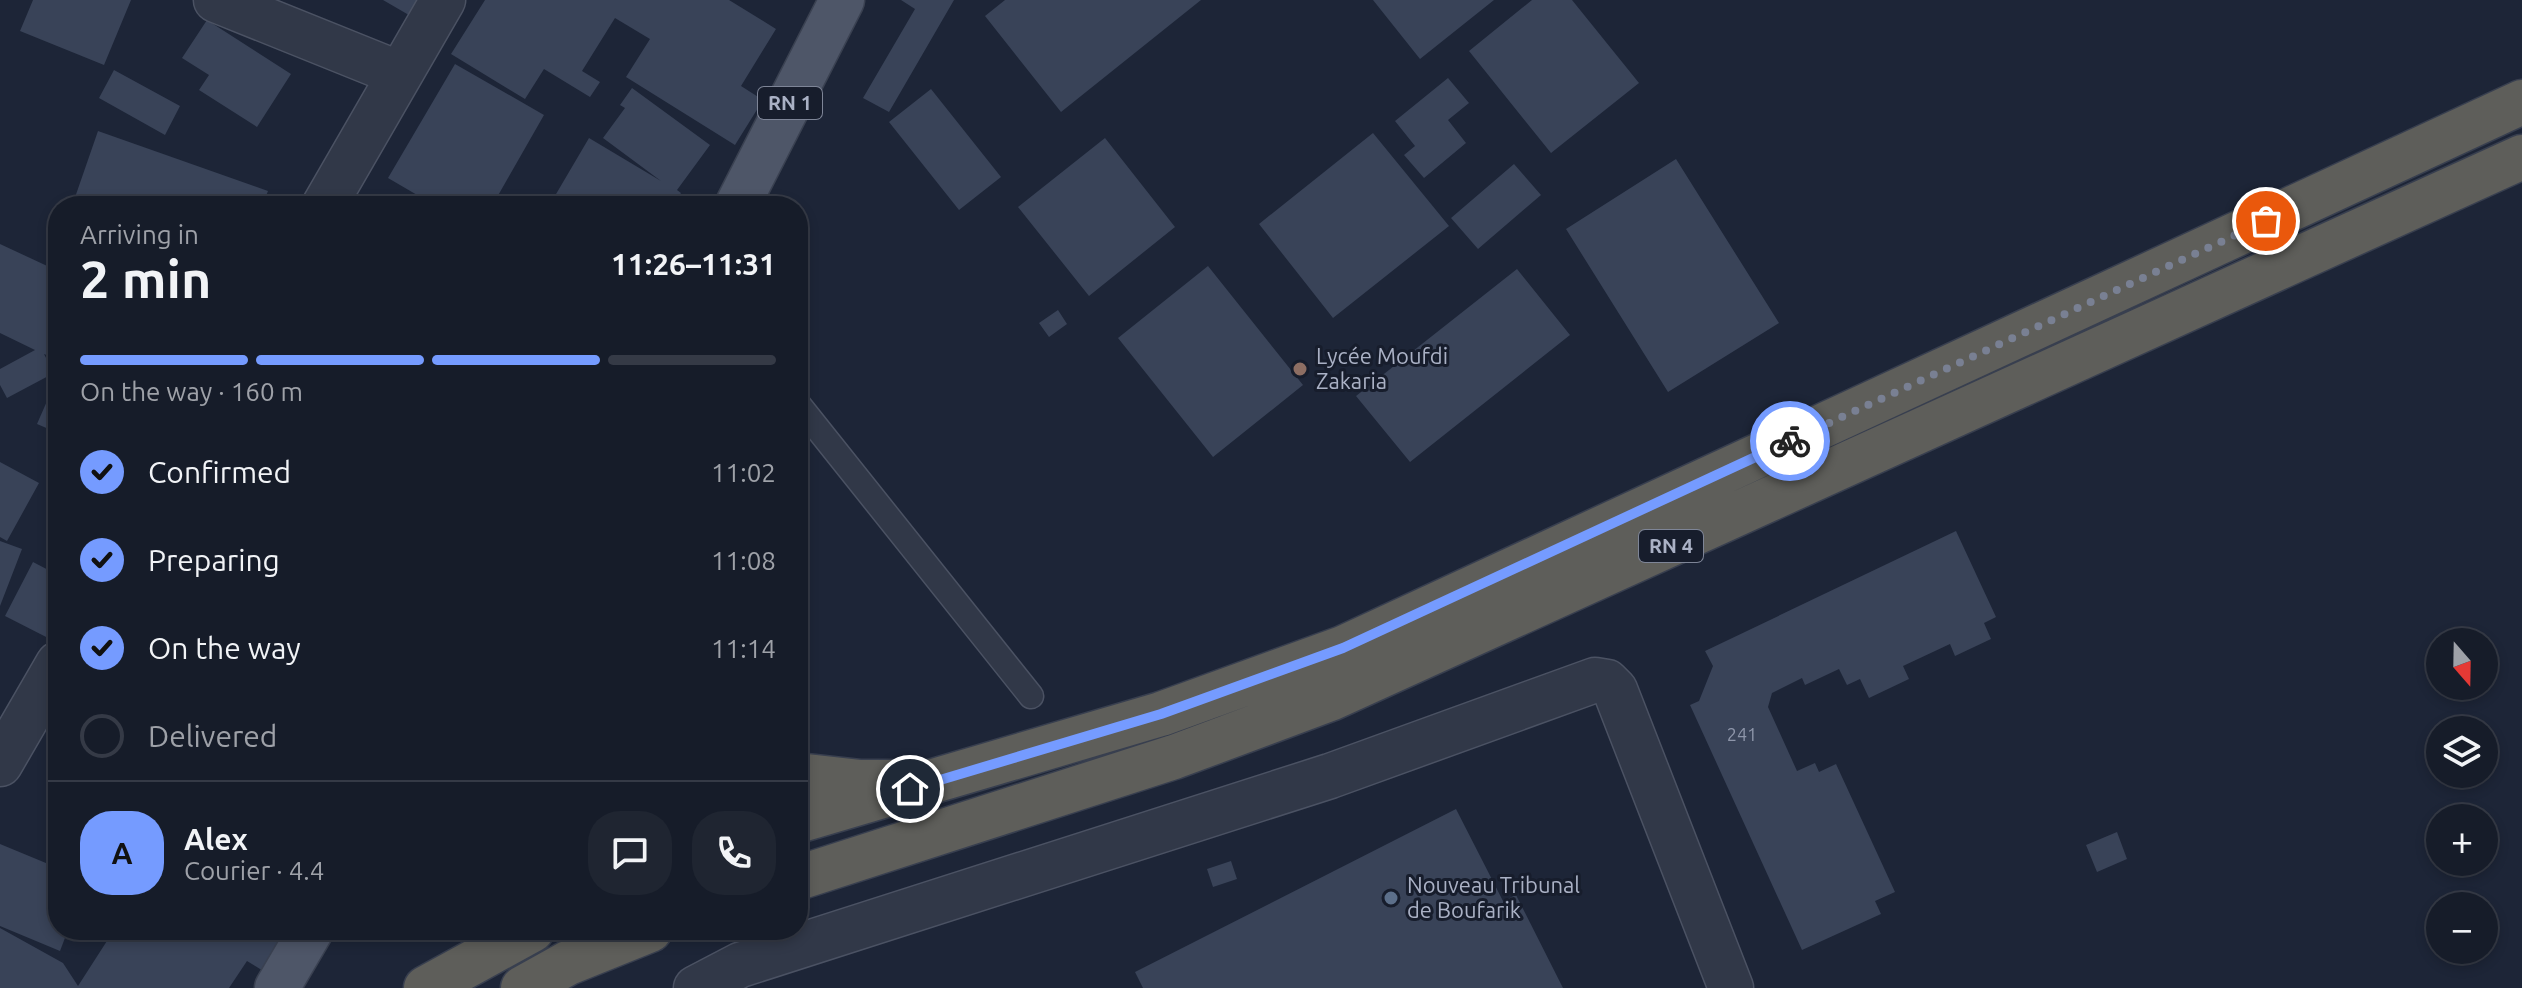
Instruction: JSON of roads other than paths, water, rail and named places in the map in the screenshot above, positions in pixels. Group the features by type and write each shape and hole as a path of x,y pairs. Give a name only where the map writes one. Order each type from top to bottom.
{"highway":[{"name":"RN 4","path":"808,818 1161,714 1343,648 2522,102"},
{"name":"RN 4","path":"808,875 1174,757 1330,699 2522,157"},
{"path":"808,776 861,782 938,781"},
{"path":"426,988 514,940"},
{"path":"523,988 568,963 625,940"}],"main road":[{"name":"RN 1","path":"742,196 842,0"},
{"path":"277,988 305,940"}],"street":[{"path":"216,0 400,74"},
{"path":"330,196 443,0"},
{"path":"696,988 740,965 1330,776 1595,680 1607,682 1615,690 1731,988"},
{"path":"0,764 48,681"}],"lane":[{"path":"808,417 1031,696"}],"place":[{"name":"Lycée Moufdi Zakaria","path":"1300,369"},
{"name":"Nouveau Tribunal de Boufarik","path":"1391,898"}]}
